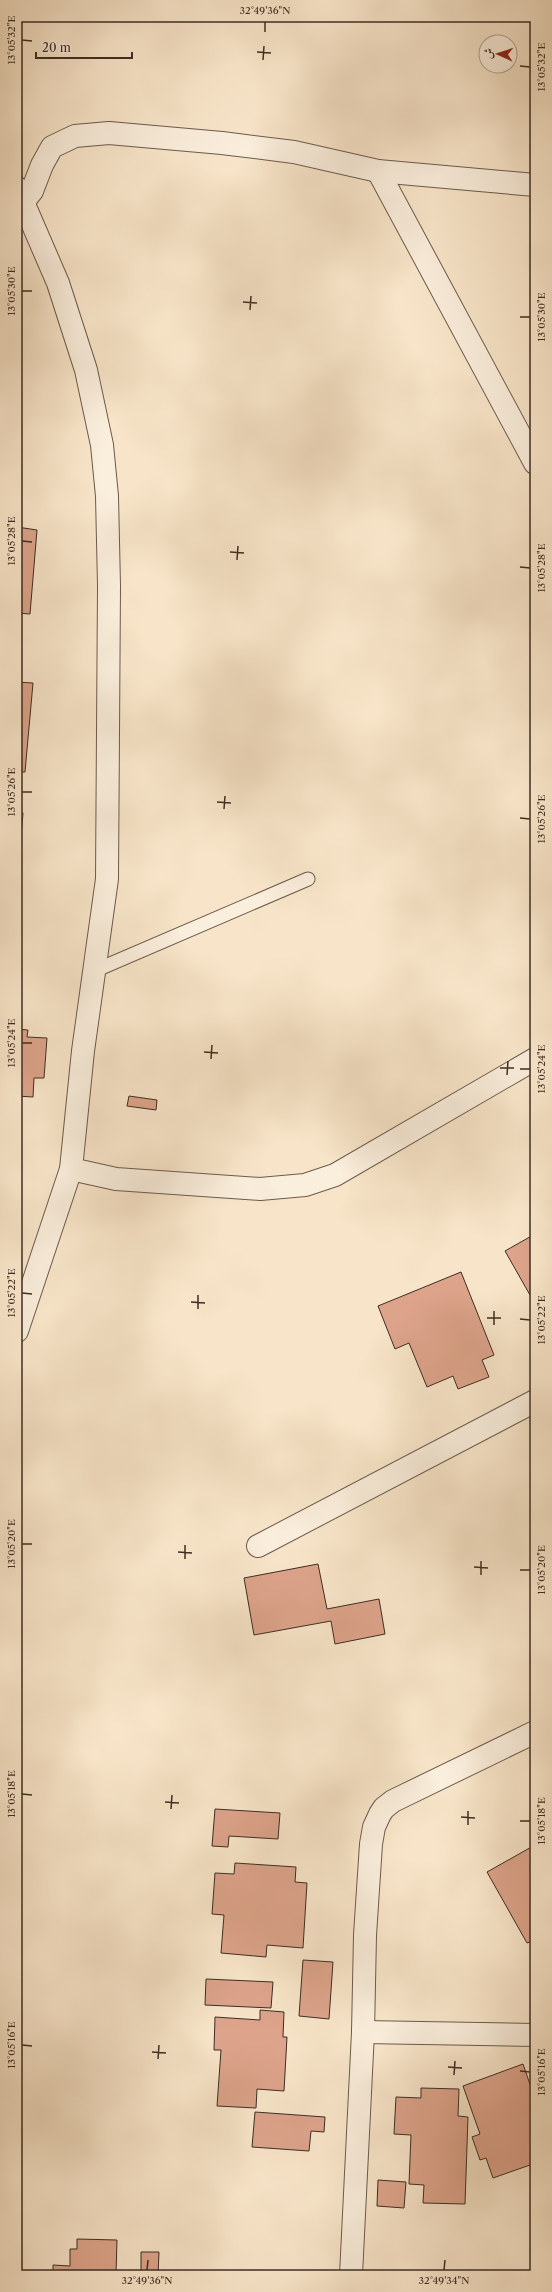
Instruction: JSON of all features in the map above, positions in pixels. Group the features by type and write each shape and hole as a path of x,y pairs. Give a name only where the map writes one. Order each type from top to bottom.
{"street":[{"path":"17,1331 71,1169 83,1051 107,879 109,586 107,496 102,445 86,370 58,283 20,195 32,191 42,165 52,147 75,136 109,133 222,143 311,154 378,171 535,185"},
{"path":"378,171 535,463"},
{"path":"71,1169 116,1179 216,1187 260,1188 305,1185 336,1175 535,1059"},
{"path":"258,1546 535,1401"},
{"path":"351,2275 363,2032 365,1935 374,1827 384,1808 394,1801 535,1732"},
{"path":"363,2032 535,2035"}],"lane":[{"path":"94,971 308,879"}],"building":[{"path":"17,527 37,530 30,614 17,613"},
{"path":"17,682 33,683 25,772 17,772"},
{"path":"17,812 23,813 17,883"},
{"path":"17,1029 28,1030 27,1037 47,1038 44,1078 34,1078 33,1097 17,1096"},
{"path":"129,1096 157,1100 156,1110 127,1106"},
{"path":"535,1234 535,1292 530,1295 505,1251"},
{"path":"461,1272 494,1355 482,1360 489,1377 458,1389 453,1376 427,1387 409,1343 395,1349 378,1306"},
{"path":"318,1564 327,1609 379,1599 385,1634 335,1644 331,1621 254,1635 244,1578"},
{"path":"215,1809 280,1813 278,1839 229,1836 228,1847 212,1846"},
{"path":"535,1845 535,1940 527,1943 487,1872"},
{"path":"235,1863 296,1867 295,1882 307,1883 303,1948 267,1945 266,1957 221,1953 224,1915 212,1914 215,1873 234,1874"},
{"path":"303,1960 333,1962 329,2019 299,2016"},
{"path":"206,1979 273,1982 271,2008 205,2005"},
{"path":"260,2010 284,2012 283,2037 287,2037 284,2091 257,2089 256,2108 217,2106 221,2050 214,2050 215,2017 260,2020"},
{"path":"523,2064 535,2099 535,2175 530,2165 493,2178 486,2158 480,2160 472,2137 480,2134 463,2086"},
{"path":"421,2088 459,2089 458,2116 468,2117 465,2204 423,2203 424,2185 409,2184 411,2135 394,2134 396,2097 421,2098"},
{"path":"255,2112 325,2117 324,2132 311,2131 309,2151 252,2147"},
{"path":"378,2180 406,2182 404,2208 377,2206"},
{"path":"77,2239 117,2240 116,2275 53,2275 53,2265 70,2266 70,2249 77,2249"},
{"path":"141,2252 159,2252 158,2275 141,2275"}]}
